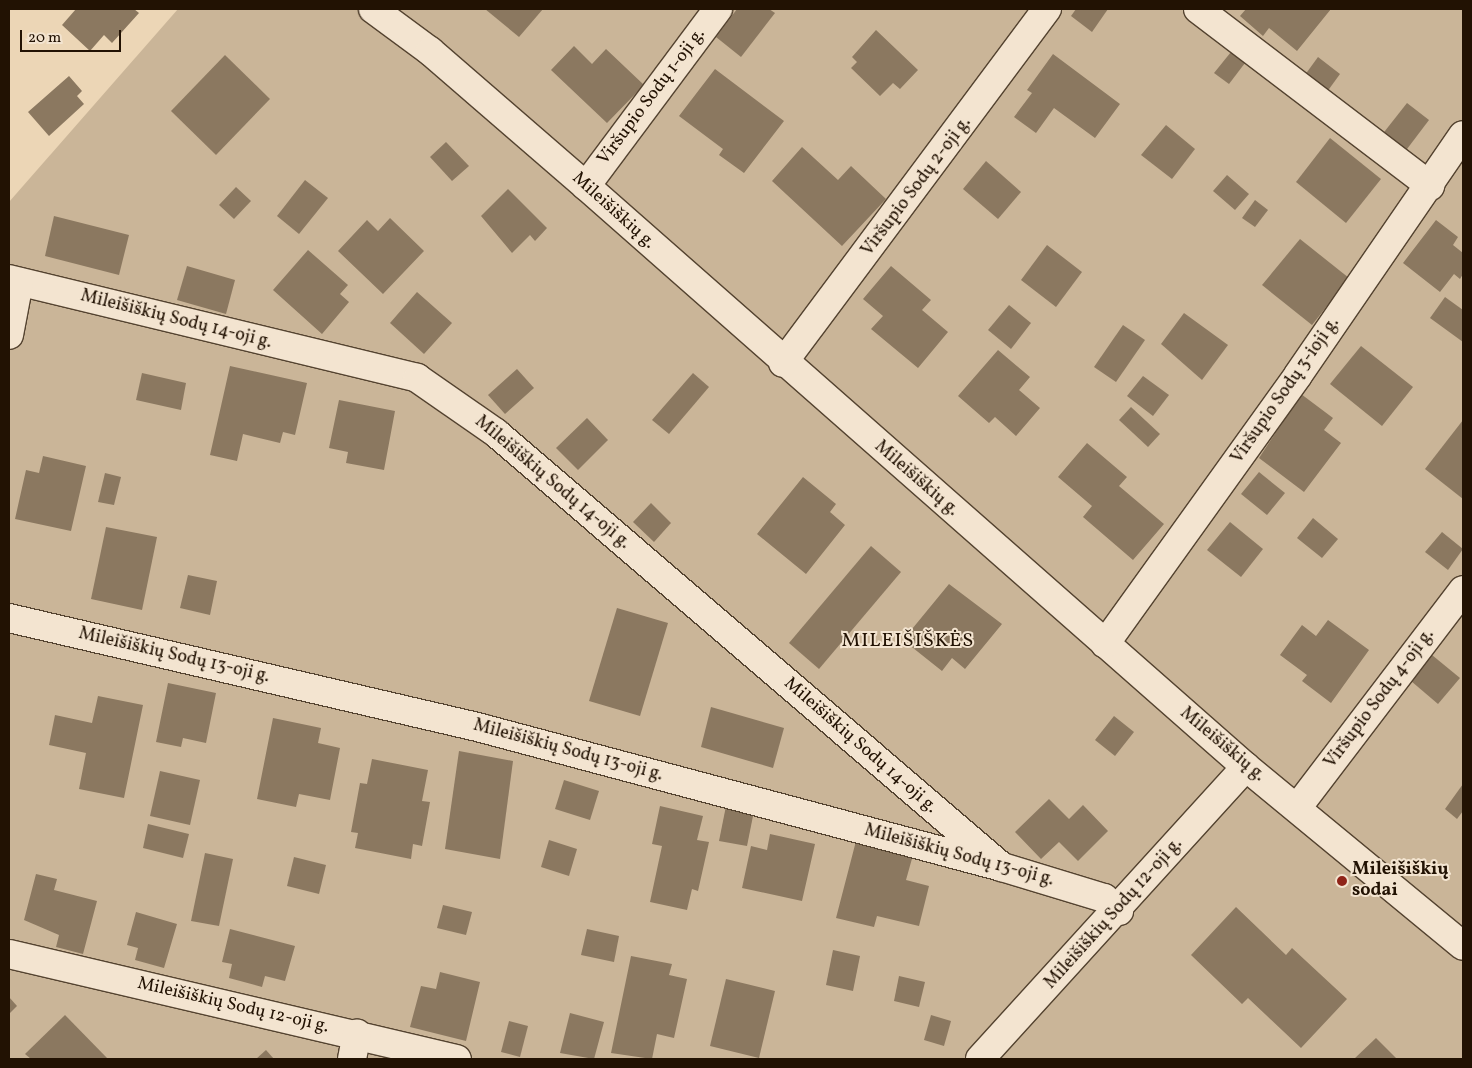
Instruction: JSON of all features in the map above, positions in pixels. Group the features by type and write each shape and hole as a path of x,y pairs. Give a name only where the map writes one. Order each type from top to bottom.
{"street":[{"name":"Mileišiškių g.","path":"373,9 430,51 586,186 783,363 1246,767 1463,946"},
{"name":"Viršupio Sodų 1-oji g.","path":"586,186 718,9"},
{"name":"Viršupio Sodų 2-oji g.","path":"783,363 1047,9"},
{"path":"1198,9 1430,186"},
{"name":"Viršupio Sodų 3-ioji g.","path":"1105,644 1430,186 1463,135"},
{"path":"9,336 14,281"},
{"name":"Mileišiškių Sodų 14-oji g.","path":"14,281 417,378 496,433 1002,867"},
{"name":"Viršupio Sodų 4-oji g.","path":"1297,808 1463,590"},
{"name":"Mileišiškių Sodų 13-oji g.","path":"9,618 481,728 1002,867 1104,898 1119,910"},
{"name":"Mileišiškių Sodų 12-oji g.","path":"980,1059 1119,910 1246,767"},
{"name":"Mileišiškių Sodų 12-oji g.","path":"9,954 354,1046 457,1059"}],"shaded area":[{"path":"178,9 1463,9 1463,1059 9,1059 9,202"}],"building":[{"path":"76,9 134,9 139,13 112,43 104,35 90,51 62,25"},
{"path":"485,9 543,9 519,37"},
{"path":"737,9 769,9 775,13 741,57 716,37"},
{"path":"1076,9 1108,9 1092,32 1071,16"},
{"path":"1246,9 1331,9 1297,51 1269,28 1263,36 1240,16"},
{"path":"876,30 918,70 900,89 893,83 880,96 851,68 857,62 852,57"},
{"path":"574,46 592,64 606,49 644,85 607,123 551,70"},
{"path":"1231,52 1245,63 1229,84 1214,73"},
{"path":"1053,54 1120,104 1095,138 1054,108 1036,133 1014,117 1032,93 1027,90"},
{"path":"225,55 270,99 216,155 171,111"},
{"path":"1318,57 1340,74 1324,96 1302,79"},
{"path":"715,69 784,121 744,173 719,155 723,149 679,116"},
{"path":"69,76 82,91 77,96 84,104 49,136 28,112"},
{"path":"1407,103 1429,120 1404,153 1381,136"},
{"path":"1166,125 1195,149 1172,179 1141,155"},
{"path":"1330,138 1381,179 1346,223 1296,182"},
{"path":"446,142 469,166 452,181 430,157"},
{"path":"802,147 838,180 851,166 886,199 842,246 772,181"},
{"path":"986,161 1021,192 998,219 963,189"},
{"path":"1227,175 1249,194 1235,210 1213,191"},
{"path":"305,180 328,198 299,234 277,216"},
{"path":"236,187 251,201 234,219 219,205"},
{"path":"508,189 547,228 535,241 530,235 512,253 481,216"},
{"path":"1255,200 1268,210 1255,227 1242,218"},
{"path":"54,216 129,235 119,275 45,256"},
{"path":"390,218 424,251 383,294 338,251 367,220 378,231"},
{"path":"1436,220 1458,237 1453,245 1463,253 1463,274 1460,279 1454,274 1440,292 1403,263"},
{"path":"1300,239 1349,278 1312,325 1262,285"},
{"path":"1047,245 1082,272 1056,307 1021,280"},
{"path":"308,250 348,285 340,294 349,302 322,334 273,290"},
{"path":"187,266 235,280 226,314 177,300"},
{"path":"891,266 931,300 922,310 948,332 918,368 871,329 883,316 863,299"},
{"path":"417,292 452,323 424,354 390,323"},
{"path":"1445,297 1463,310 1463,342 1430,318"},
{"path":"1009,305 1031,323 1011,349 988,330"},
{"path":"1184,313 1228,345 1202,380 1161,344"},
{"path":"1123,325 1145,340 1116,382 1094,367"},
{"path":"1361,346 1413,387 1382,426 1330,384"},
{"path":"998,350 1030,377 1019,390 1040,408 1016,436 995,417 989,423 958,396"},
{"path":"230,366 307,383 295,435 283,432 280,443 243,434 237,461 210,455"},
{"path":"517,369 534,388 505,414 488,395"},
{"path":"142,373 186,383 181,410 136,400"},
{"path":"693,373 709,387 669,434 652,420"},
{"path":"1143,376 1169,395 1153,416 1127,396"},
{"path":"1301,394 1333,418 1324,430 1341,443 1304,492 1259,458"},
{"path":"339,400 395,411 384,470 346,463 348,452 329,448"},
{"path":"1131,407 1160,434 1148,447 1119,420"},
{"path":"587,418 608,440 578,470 556,448"},
{"path":"1463,420 1463,499 1425,469"},
{"path":"1087,443 1127,477 1119,486 1164,524 1133,560 1083,517 1092,506 1058,477"},
{"path":"43,456 86,466 71,531 15,519 26,470 39,473"},
{"path":"1259,472 1285,493 1267,515 1241,494"},
{"path":"105,473 121,477 114,505 98,502"},
{"path":"803,477 836,504 830,512 845,525 806,574 757,534"},
{"path":"651,503 671,523 654,542 633,522"},
{"path":"1313,518 1338,539 1322,558 1297,538"},
{"path":"1230,522 1263,549 1241,577 1207,550"},
{"path":"106,527 157,537 142,610 91,599"},
{"path":"1442,532 1463,549 1448,570 1425,552"},
{"path":"871,546 901,572 819,669 789,643"},
{"path":"188,575 217,581 210,615 180,608"},
{"path":"949,584 1002,624 965,669 952,658 942,671 903,640"},
{"path":"617,608 668,623 640,716 589,701"},
{"path":"1328,620 1369,650 1331,703 1302,681 1307,675 1280,655 1302,625 1316,636"},
{"path":"1432,655 1460,678 1438,704 1411,681"},
{"path":"168,683 216,693 206,743 183,738 181,747 156,742"},
{"path":"98,696 143,705 124,798 79,789 86,753 49,745 55,715 92,723"},
{"path":"711,707 784,728 773,768 701,747"},
{"path":"1114,716 1134,732 1115,756 1095,740"},
{"path":"273,718 321,728 318,743 340,748 330,800 299,794 296,807 257,799"},
{"path":"459,751 513,761 500,859 445,849"},
{"path":"372,759 428,770 422,801 430,802 422,846 413,844 411,859 355,848 358,833 351,832 360,783 367,784"},
{"path":"160,771 200,780 190,825 150,816"},
{"path":"564,780 599,791 590,820 555,809"},
{"path":"1463,784 1463,811 1457,819 1445,809"},
{"path":"1049,799 1069,819 1083,805 1108,831 1078,861 1059,842 1041,859 1015,832"},
{"path":"660,806 703,816 697,840 709,842 698,891 692,889 687,910 650,902 662,846 652,844"},
{"path":"726,806 754,811 747,846 719,841"},
{"path":"148,824 189,834 183,858 143,848"},
{"path":"770,834 815,844 802,901 742,888 751,846 767,850"},
{"path":"549,840 577,849 569,876 541,867"},
{"path":"856,841 913,855 906,880 929,886 919,926 877,916 874,927 836,918"},
{"path":"205,853 233,859 219,926 191,921"},
{"path":"294,857 326,865 319,894 287,886"},
{"path":"36,874 57,879 54,890 97,901 83,954 56,947 59,935 24,920"},
{"path":"443,905 472,912 466,935 437,928"},
{"path":"1236,907 1286,955 1292,948 1347,999 1301,1048 1248,998 1242,1004 1191,955"},
{"path":"136,912 177,924 164,968 135,960 138,948 127,945"},
{"path":"230,929 295,946 285,981 265,976 262,987 229,978 232,964 222,962"},
{"path":"587,929 619,936 614,962 581,955"},
{"path":"833,950 860,956 853,991 826,985"},
{"path":"631,956 672,964 669,975 687,979 674,1038 657,1034 652,1059 611,1053"},
{"path":"440,972 480,982 466,1041 410,1027 421,986 436,989"},
{"path":"899,976 925,982 919,1007 894,1001"},
{"path":"726,979 775,991 759,1058 710,1046"},
{"path":"9,997 17,1006 9,1014"},
{"path":"570,1013 604,1022 594,1059 560,1053"},
{"path":"65,1015 108,1059 31,1059 25,1054"},
{"path":"931,1015 951,1021 944,1046 924,1040"},
{"path":"509,1021 528,1026 520,1057 501,1052"},
{"path":"1376,1038 1397,1059 1354,1059"},
{"path":"266,1050 274,1059 256,1059"}],"place":[{"name":"Mileišiškių sodai","path":"1342,881"}],"district":[{"name":"MILEIŠIŠKĖS","path":"908,641"}]}
